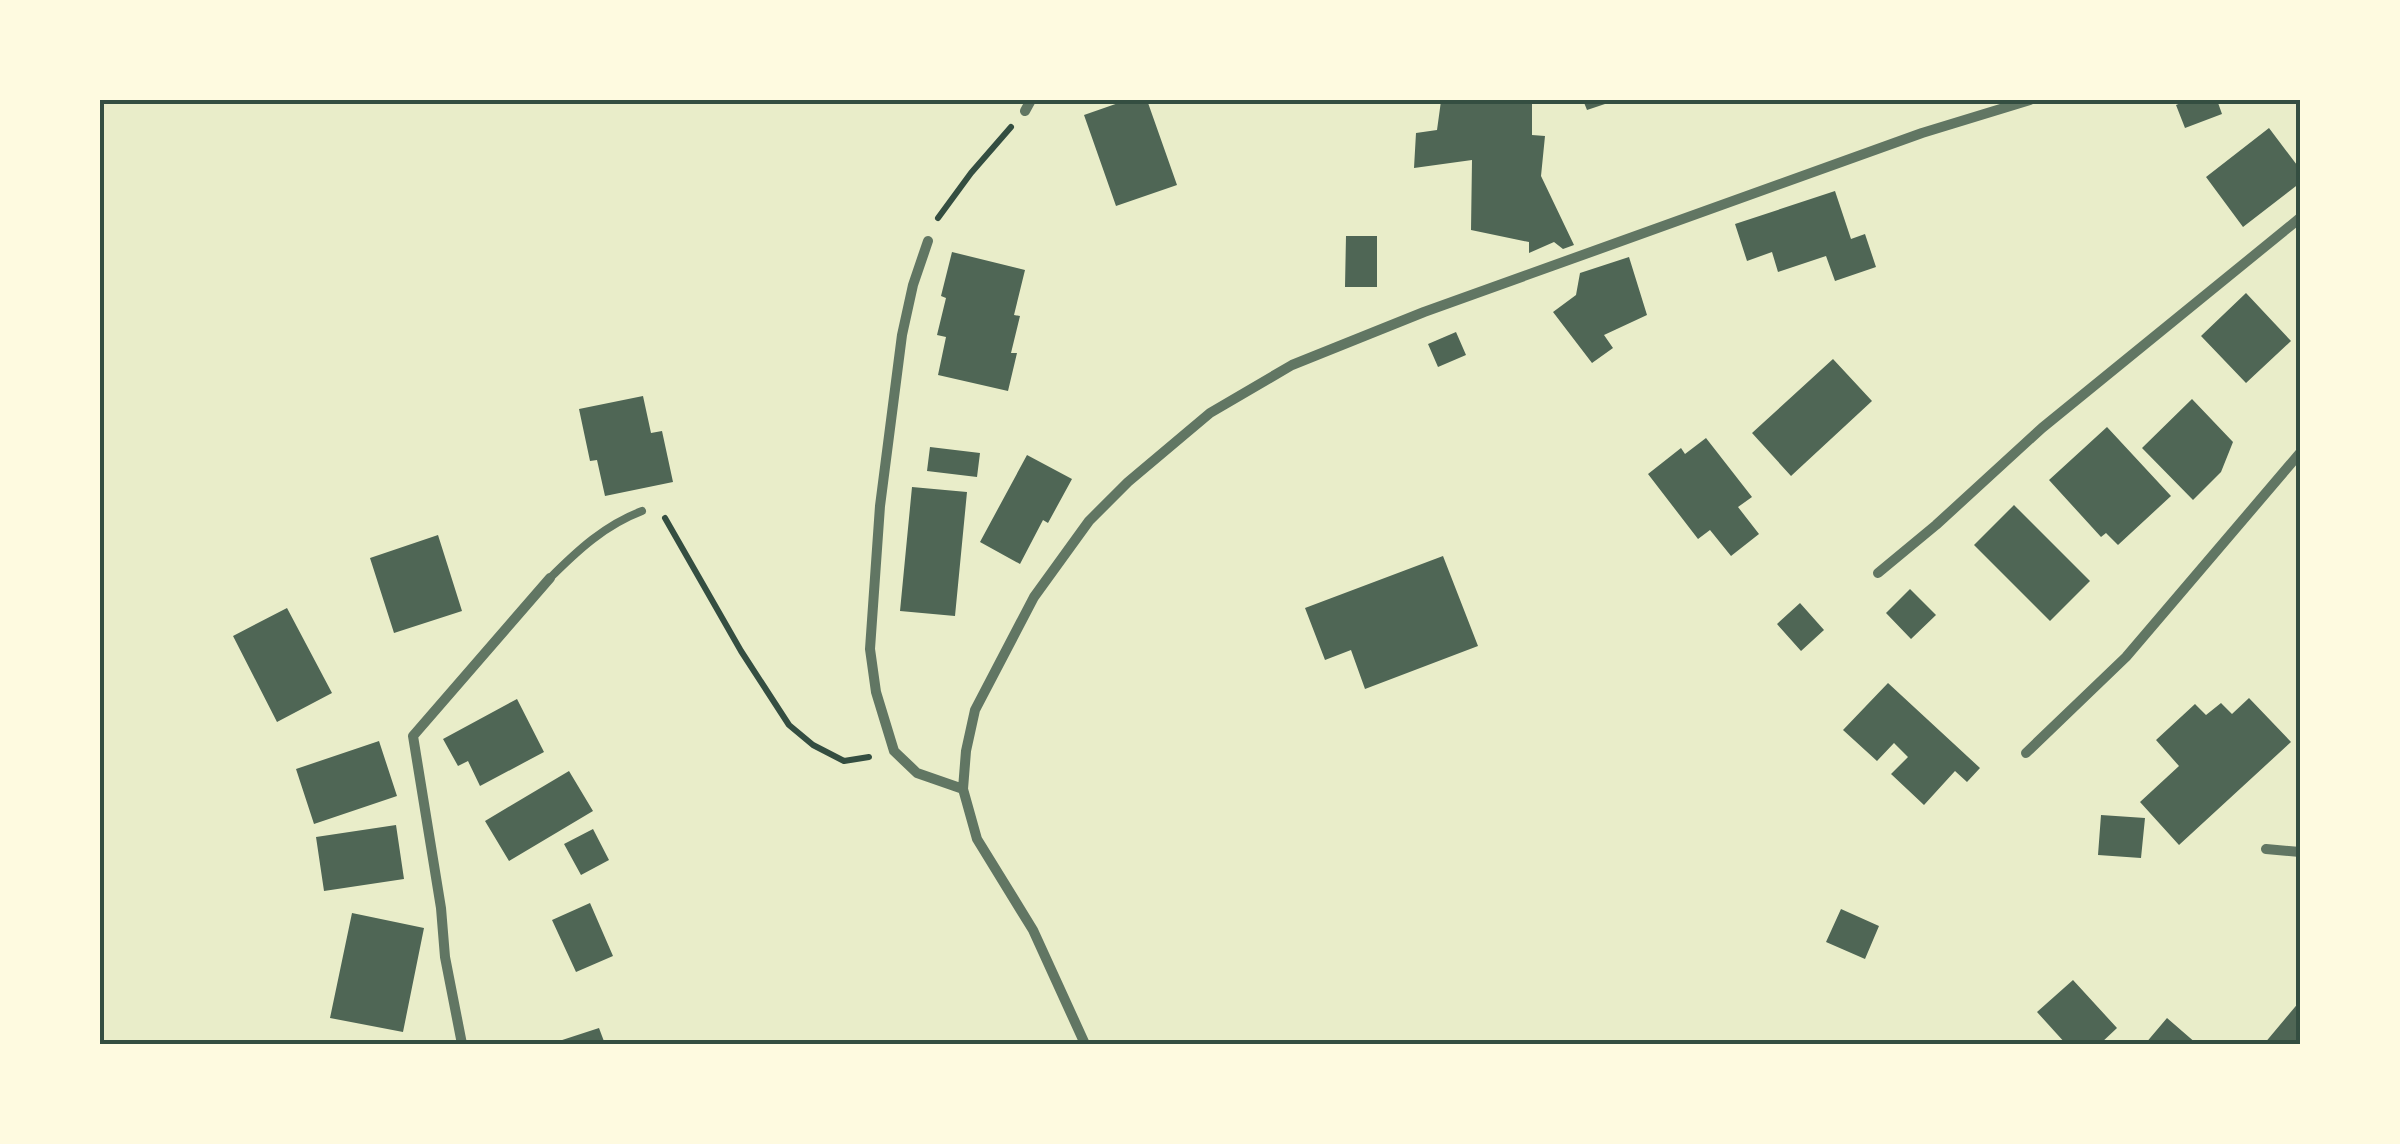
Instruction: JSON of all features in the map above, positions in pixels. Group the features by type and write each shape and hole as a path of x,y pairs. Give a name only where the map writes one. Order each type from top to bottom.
{"street":[{"path":"1085,1044 1032,930 978,839 963,790 974,710 1034,597 1089,522 1128,482 1210,412 1292,365 1473,294 1922,133 2030,100"},
{"path":"1878,573 1936,526 2042,428 2300,218"},
{"path":"928,242 902,335 873,581 872,664 894,752 918,774 963,790"},
{"path":"2026,753 2126,657 2300,453"},
{"path":"462,1044 445,957 441,908 413,736 550,578"},
{"path":"2266,849 2300,852"}],"lane":[{"path":"550,578 598,534 642,511"}],"path":[{"path":"931,228 1028,106"},
{"path":"642,511 662,512 788,725 813,746 844,761 894,752"}],"building":[{"path":"1127,100 1147,100 1177,185 1116,206 1084,115"},
{"path":"1461,100 1516,100 1532,104 1532,135 1545,136 1541,176 1574,245 1563,249 1554,242 1529,253 1529,242 1471,230 1472,160 1414,168 1416,133 1437,130 1441,101 1460,104"},
{"path":"1583,100 1614,100 1614,101 1587,110"},
{"path":"2188,100 2217,100 2222,114 2185,128 2176,105"},
{"path":"2269,128 2300,169 2300,183 2243,227 2206,177"},
{"path":"1835,191 1851,239 1865,234 1876,267 1835,281 1826,256 1778,272 1772,252 1747,261 1735,224"},
{"path":"1346,236 1377,236 1377,287 1345,287"},
{"path":"952,252 1025,270 1014,315 1020,316 1011,353 1017,353 1008,391 938,375 946,337 937,335 946,298 941,296"},
{"path":"1629,257 1647,315 1604,335 1613,348 1592,363 1553,312 1576,295 1580,273"},
{"path":"2246,293 2291,341 2246,383 2201,336"},
{"path":"1456,332 1466,355 1438,367 1428,344"},
{"path":"1833,359 1872,401 1791,476 1752,433"},
{"path":"643,396 651,433 662,431 673,482 605,496 597,460 590,461 579,409"},
{"path":"2192,399 2233,442 2221,472 2193,500 2142,448"},
{"path":"2107,427 2171,496 2118,545 2106,533 2101,537 2049,480"},
{"path":"1706,438 1752,497 1738,507 1759,534 1731,556 1710,530 1698,539 1648,474 1681,448 1685,454"},
{"path":"930,447 980,453 977,477 927,471"},
{"path":"1027,455 1072,479 1048,523 1043,520 1020,564 980,542"},
{"path":"912,487 967,492 955,616 900,611"},
{"path":"2014,505 2090,581 2050,621 1974,545"},
{"path":"438,535 462,611 394,633 370,558"},
{"path":"1443,556 1478,646 1365,689 1351,650 1325,660 1305,608"},
{"path":"1910,589 1936,615 1911,639 1886,613"},
{"path":"1800,603 1824,630 1801,651 1777,624"},
{"path":"287,608 332,693 277,722 233,636"},
{"path":"1888,683 1980,768 1967,782 1955,771 1924,805 1891,774 1908,757 1894,743 1877,761 1843,730"},
{"path":"2249,698 2291,742 2179,845 2140,802 2179,766 2156,740 2195,704 2206,715 2221,703 2232,714"},
{"path":"517,699 544,752 480,786 468,761 458,766 443,739"},
{"path":"379,741 397,796 314,824 296,769"},
{"path":"569,771 593,811 509,861 485,821"},
{"path":"2101,815 2145,818 2141,858 2098,855"},
{"path":"396,825 404,879 324,891 316,837"},
{"path":"593,829 609,860 581,875 564,844"},
{"path":"590,903 613,956 576,972 552,920"},
{"path":"1841,909 1879,926 1865,959 1826,942"},
{"path":"352,913 424,928 403,1032 330,1018"},
{"path":"2073,980 2117,1028 2100,1044 2066,1044 2037,1012"},
{"path":"2300,1001 2300,1044 2264,1044"},
{"path":"2167,1018 2197,1044 2145,1044"},
{"path":"599,1028 605,1044 553,1043"}]}
